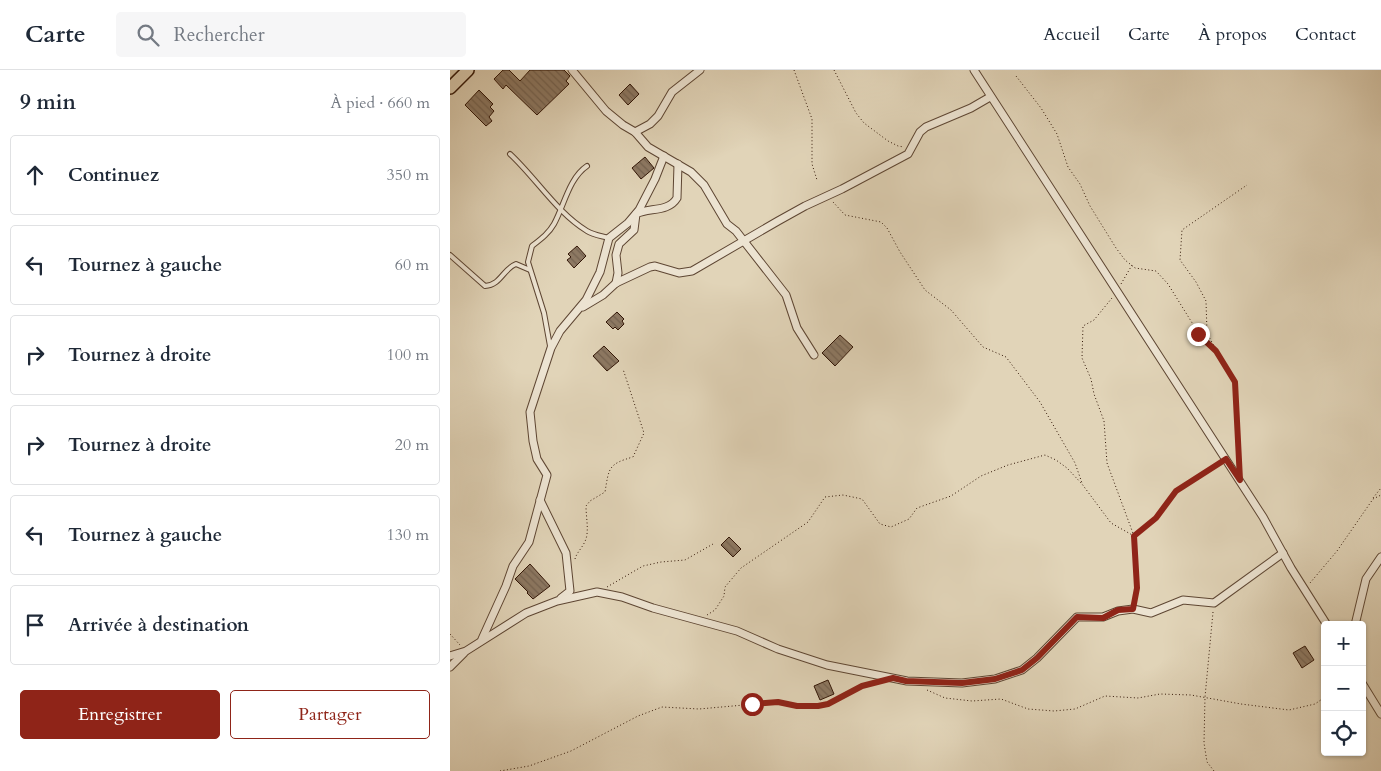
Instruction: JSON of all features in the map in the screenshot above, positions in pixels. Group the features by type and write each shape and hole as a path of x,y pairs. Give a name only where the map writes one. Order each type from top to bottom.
{"main road":[{"path":"450,88 468,70"}],"street":[{"path":"572,70 606,111 635,132 648,147 691,172 704,186 727,224 743,240 786,295 797,328 814,355"},
{"path":"635,132 650,124 658,116 672,92 700,70"},
{"path":"974,70 1240,480 1325,621"},
{"path":"576,311 603,295 616,283 655,266 679,273 692,271 805,206 908,154 920,132 926,127 971,108 990,97"},
{"path":"482,640 513,566 529,542 547,476 537,459 530,412 551,348 560,331 586,300 600,272 609,238 636,214 656,179 664,156"},
{"path":"636,214 643,210 652,211 675,202 677,198 678,164"},
{"path":"616,283 618,273 616,255 619,244 634,230 636,214"},
{"path":"540,500 566,553 570,591 556,601"},
{"path":"450,656 466,650 526,613 556,601 596,592 622,597 653,608 737,631 778,649 827,665 906,681 962,683 995,679 1022,670 1037,658 1077,617 1103,618 1118,610 1133,609 1151,613 1184,600 1214,603 1283,553"},
{"path":"1356,621 1366,579 1381,558"},
{"path":"450,667 466,650"},
{"path":"1366,690 1381,714"}],"lane":[{"path":"510,154 528,171 561,209 588,232 609,238"},
{"path":"551,348 544,313 528,262 532,246 544,237 554,224 577,175 587,166"},
{"path":"450,256 486,286 495,285 511,266 516,264 530,270"}],"path":[{"path":"794,70 812,119 812,164 817,180"},
{"path":"834,70 856,113 864,123 898,146 912,148"},
{"path":"1016,76 1041,108 1057,134 1068,167 1080,184 1090,206 1116,248 1125,260 1135,268 1156,271 1168,284 1198,334 1216,351"},
{"path":"1240,480 1235,382 1207,333 1206,301 1196,282 1180,260 1182,230 1247,185"},
{"path":"828,196 845,215 881,222 887,228 925,290 951,310 983,347 1006,357 1040,402 1075,463 1082,484"},
{"path":"1132,265 1109,303 1094,320 1083,326 1082,358 1091,379 1094,394 1104,421 1107,463 1134,536 1137,588 1133,609"},
{"path":"574,561 576,554 581,551 587,534 586,506 590,501 605,492 608,472 615,463 633,457 644,433 623,369"},
{"path":"700,620 715,610 724,596 725,587 741,568 808,522 825,497 843,495 862,499 880,524 891,527 909,519 917,508 951,496 981,476 1008,465 1045,455 1067,468 1082,484 1111,523 1134,536"},
{"path":"1134,536 1156,518 1176,491 1226,459"},
{"path":"1305,589 1337,551 1381,488"},
{"path":"1373,499 1381,495"},
{"path":"596,592 643,566 685,560 713,544"},
{"path":"1214,603 1205,697 1204,743 1207,762 1214,771"},
{"path":"450,634 466,650"},
{"path":"500,771 529,766 571,751 638,716 662,707 699,709 778,702 797,706 818,706 828,704 862,686 878,682"},
{"path":"922,688 945,698 972,701 1001,699 1028,709 1054,710 1075,709 1105,696 1138,698 1160,694 1191,695 1289,710 1314,704 1321,700"}],"building":[{"path":"503,70 509,70 520,81 530,70 564,70 570,76 566,81 569,84 537,115 506,85 503,89 494,79"},
{"path":"630,84 639,94 628,105 619,95"},
{"path":"479,90 493,104 490,107 494,111 489,117 492,121 486,126 465,105"},
{"path":"645,157 654,168 641,179 632,168"},
{"path":"577,246 586,256 574,268 567,260 571,257 568,254"},
{"path":"617,312 624,319 622,321 624,324 618,330 615,327 613,329 606,322"},
{"path":"840,335 853,347 835,366 822,353"},
{"path":"604,346 619,361 607,371 593,356"},
{"path":"729,537 741,549 733,557 721,545"},
{"path":"530,564 550,586 533,599 515,579"},
{"path":"1305,646 1314,660 1302,668 1293,653"},
{"path":"828,680 834,694 820,700 814,686"}],"route":[{"path":"752,704 778,702 797,706 818,706 828,704 862,686 893,678 906,681 962,683 995,679 1022,670 1037,658 1077,617 1103,618 1118,610 1133,609 1137,588 1134,536 1156,518 1176,491 1226,459 1240,480 1237,391 1235,382 1216,351 1198,334"}]}
